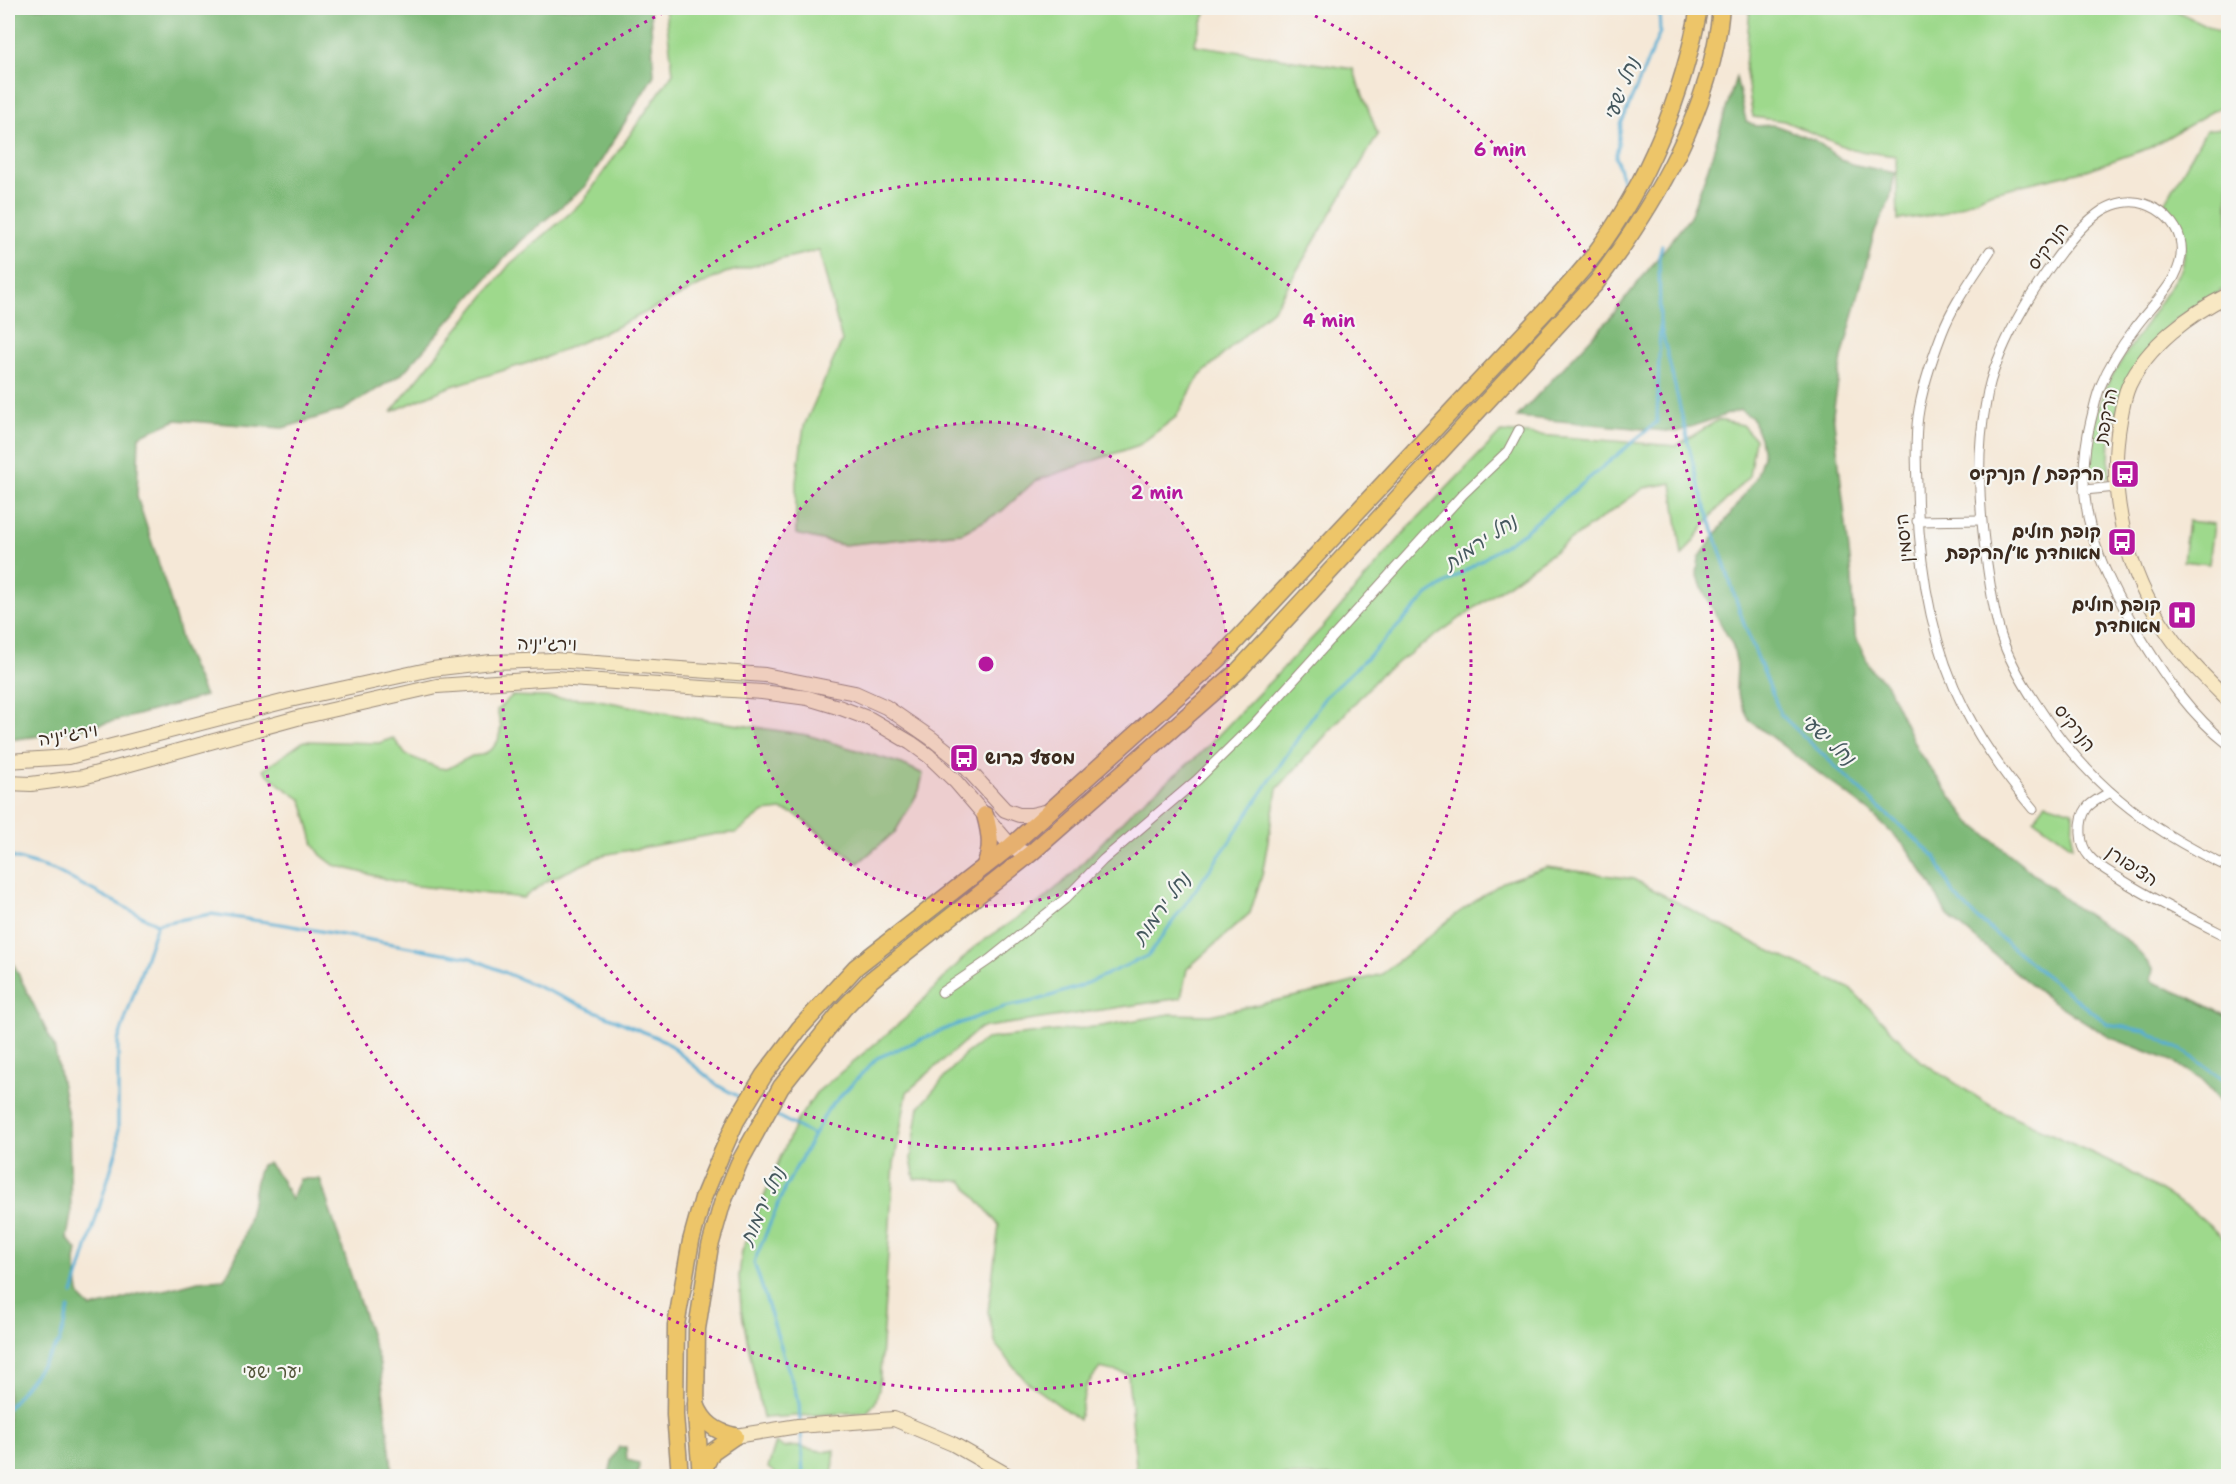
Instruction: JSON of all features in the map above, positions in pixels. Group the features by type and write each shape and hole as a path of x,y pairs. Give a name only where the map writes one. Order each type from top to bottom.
{"highway":[{"path":"680,1476 675,1416 676,1325 691,1241 703,1198 736,1121 764,1076 826,997 856,968 1011,846 1219,660 1552,304 1594,255 1635,189 1664,131 1692,46 1699,8"},
{"path":"701,1476 696,1404 697,1329 702,1288 722,1204 739,1163 781,1087 829,1026 871,980 1030,854 1238,671 1596,283 1642,216 1682,144 1704,93 1722,8"},
{"path":"983,868 990,842 985,815"},
{"path":"696,1404 709,1425 716,1430 735,1436"},
{"path":"701,1476 712,1452 735,1436"}],"street":[{"name":"הנרקיס","path":"2229,744 2176,692 2131,621 2113,588 2089,523 2084,490 2084,453 2101,383 2122,347 2173,279 2180,265 2180,240 2175,227 2158,209 2135,201 2120,203 2106,208 2076,234 2044,276 2011,330 1989,384 1978,470 1981,520 1995,609 2002,637 2014,666 2052,730 2073,756 2110,792 2150,824 2188,848 2229,867"},
{"name":"היסמין","path":"1990,251 1942,331 1929,370 1918,416 1917,521 1927,598 1948,672 1964,708 1983,741 2033,809"},
{"name":"הרקפת","path":"2229,295 2209,304 2172,331 2149,356 2129,386 2118,431 2116,462 2120,511 2128,545 2146,595 2167,632 2181,650 2229,700"},
{"path":"942,992 989,960 1065,899 1103,860 1197,780 1253,726 1463,494 1508,451 1519,430"},
{"path":"2084,490 2117,487"},
{"path":"1917,521 1981,520"},
{"name":"וירג'יניה","path":"8,761 69,757 290,700 432,669 492,662 554,660 765,675 855,693 886,707 932,738 961,762 1005,810 1019,816 1051,810"},
{"name":"וירג'יניה","path":"8,783 31,784 83,777 301,717 437,686 556,678 762,692 808,698 841,708 870,719 911,743 929,756 956,782 1011,846 1030,854"},
{"name":"הציפורן","path":"2110,792 2088,807 2083,816 2082,837 2088,855 2106,870 2155,900 2229,937"},
{"path":"735,1436 798,1426 894,1419 909,1423 953,1444 1009,1476"}],"green space":[{"path":"8,8 650,8 654,75 585,187 520,241 402,374 343,410 283,428 176,420 139,436 137,497 169,595 183,647 205,696 83,728 8,740"},
{"path":"665,8 1207,8 1194,45 1353,69 1378,135 1275,307 1199,377 1176,417 1139,445 1035,481 1002,511 962,533 843,545 796,534 796,482 804,426 842,341 819,250 725,273 614,328 544,358 449,387 391,412 510,264 582,203 673,73"},
{"path":"1750,8 2170,8 2228,36 2228,106 2218,108 2149,148 2086,170 1992,192 1942,214 1898,220 1896,156 1852,150 1784,121 1753,117 1745,67"},
{"path":"1736,77 1746,121 1756,126 1774,125 1815,140 1841,160 1851,164 1895,173 1890,199 1874,234 1842,358 1833,413 1852,577 1855,635 1872,671 1886,683 1919,753 1970,822 2075,907 2131,943 2153,969 2151,981 2228,1017 2228,1111 2202,1080 2174,1062 2109,1037 2043,995 1946,914 1931,884 1906,847 1870,812 1749,720 1736,689 1737,665 1733,646 1704,593 1697,574 1699,558 1756,478 1763,456 1760,438 1752,418 1740,410 1676,432 1517,417 1610,318 1690,217 1708,168"},
{"path":"2228,127 2228,287 2204,300 2168,326 2126,384 2110,432 2110,477 2086,478 2089,436 2109,380 2182,268 2184,241 2182,234 2164,205 2206,130"},
{"path":"1718,420 1742,425 1755,439 1749,476 1715,512 1682,556 1672,483 1644,488 1380,675 1277,789 1262,875 1250,913 1187,969 1181,998 980,1028 907,1092 894,1164 879,1389 875,1403 867,1412 763,1418 741,1309 739,1276 742,1251 797,1121 816,1093 907,1017 973,948 1039,903 1068,878 1136,807 1200,754 1323,627 1411,525 1501,432 1676,446"},
{"path":"2188,521 2214,524 2209,564 2183,561"},
{"path":"512,696 593,699 693,718 807,735 902,764 923,774 919,791 895,832 858,863 795,814 781,810 764,812 736,833 716,834 603,855 547,881 523,898 409,885 334,865 321,855 314,845 302,800 263,770 304,741 379,743 393,738 406,755 447,769 492,749 498,741 501,727 497,710"},
{"path":"2046,803 2073,811 2072,846 2034,819"},
{"path":"1547,867 1633,879 1760,946 1851,989 1922,1062 1991,1106 2122,1167 2190,1209 2228,1242 2228,1476 1137,1476 1128,1374 1100,1368 1086,1386 1079,1420 1025,1380 996,1345 988,1312 999,1225 962,1181 915,1179 911,1159 919,1107 964,1055 986,1039 1102,1026 1170,1014 1210,1015 1320,991 1382,974 1455,915 1503,882"},
{"name":"יער ישעי","path":"8,953 54,1046 69,1121 71,1214 67,1238 77,1250 75,1261 81,1298 91,1308 137,1294 198,1281 224,1279 243,1238 261,1165 268,1163 282,1181 291,1200 300,1179 320,1179 380,1365 393,1476 8,1476"},
{"path":"776,1442 784,1448 835,1450 832,1476 776,1476 768,1468"},
{"path":"619,1447 626,1447 627,1460 639,1463 638,1476 609,1476 612,1461"}],"waterway":[{"name":"נחל ישעי","path":"1623,181 1616,157 1621,124 1660,32 1659,8"},
{"name":"נחל ישעי","path":"1662,245 1659,256 1660,323 1697,480 1744,624 1781,715 1872,801 1936,857 1953,894 1978,919 2039,970 2108,1024 2145,1031 2187,1053 2224,1080 2228,1086"},
{"name":"נחל ירמות","path":"800,1421 799,1403 754,1262 785,1188 828,1109 877,1058 1004,1007 1035,1001 1081,986 1149,955 1230,841 1325,697 1372,653 1428,595 1523,533 1657,422 1660,323"},
{"path":"8,856 54,870 157,924"},
{"path":"73,1294 118,1146 118,1041 157,924 211,914 281,924 471,958 665,1041 717,1085 739,1097"},
{"path":"775,1115 813,1135"},
{"path":"8,1408 59,1343 69,1309"},
{"name":"נחל ירמות","path":"801,1430 803,1476"}],"place":[{"name":"הרקפת / הנרקיס","path":"2125,474"},
{"name":"קופת חולים מאוחדת א׳/הרקפת","path":"2122,542"},
{"name":"קופת חולים מאוחדת","path":"2182,615"},
{"name":"מסעף ברוש","path":"964,758"}]}
